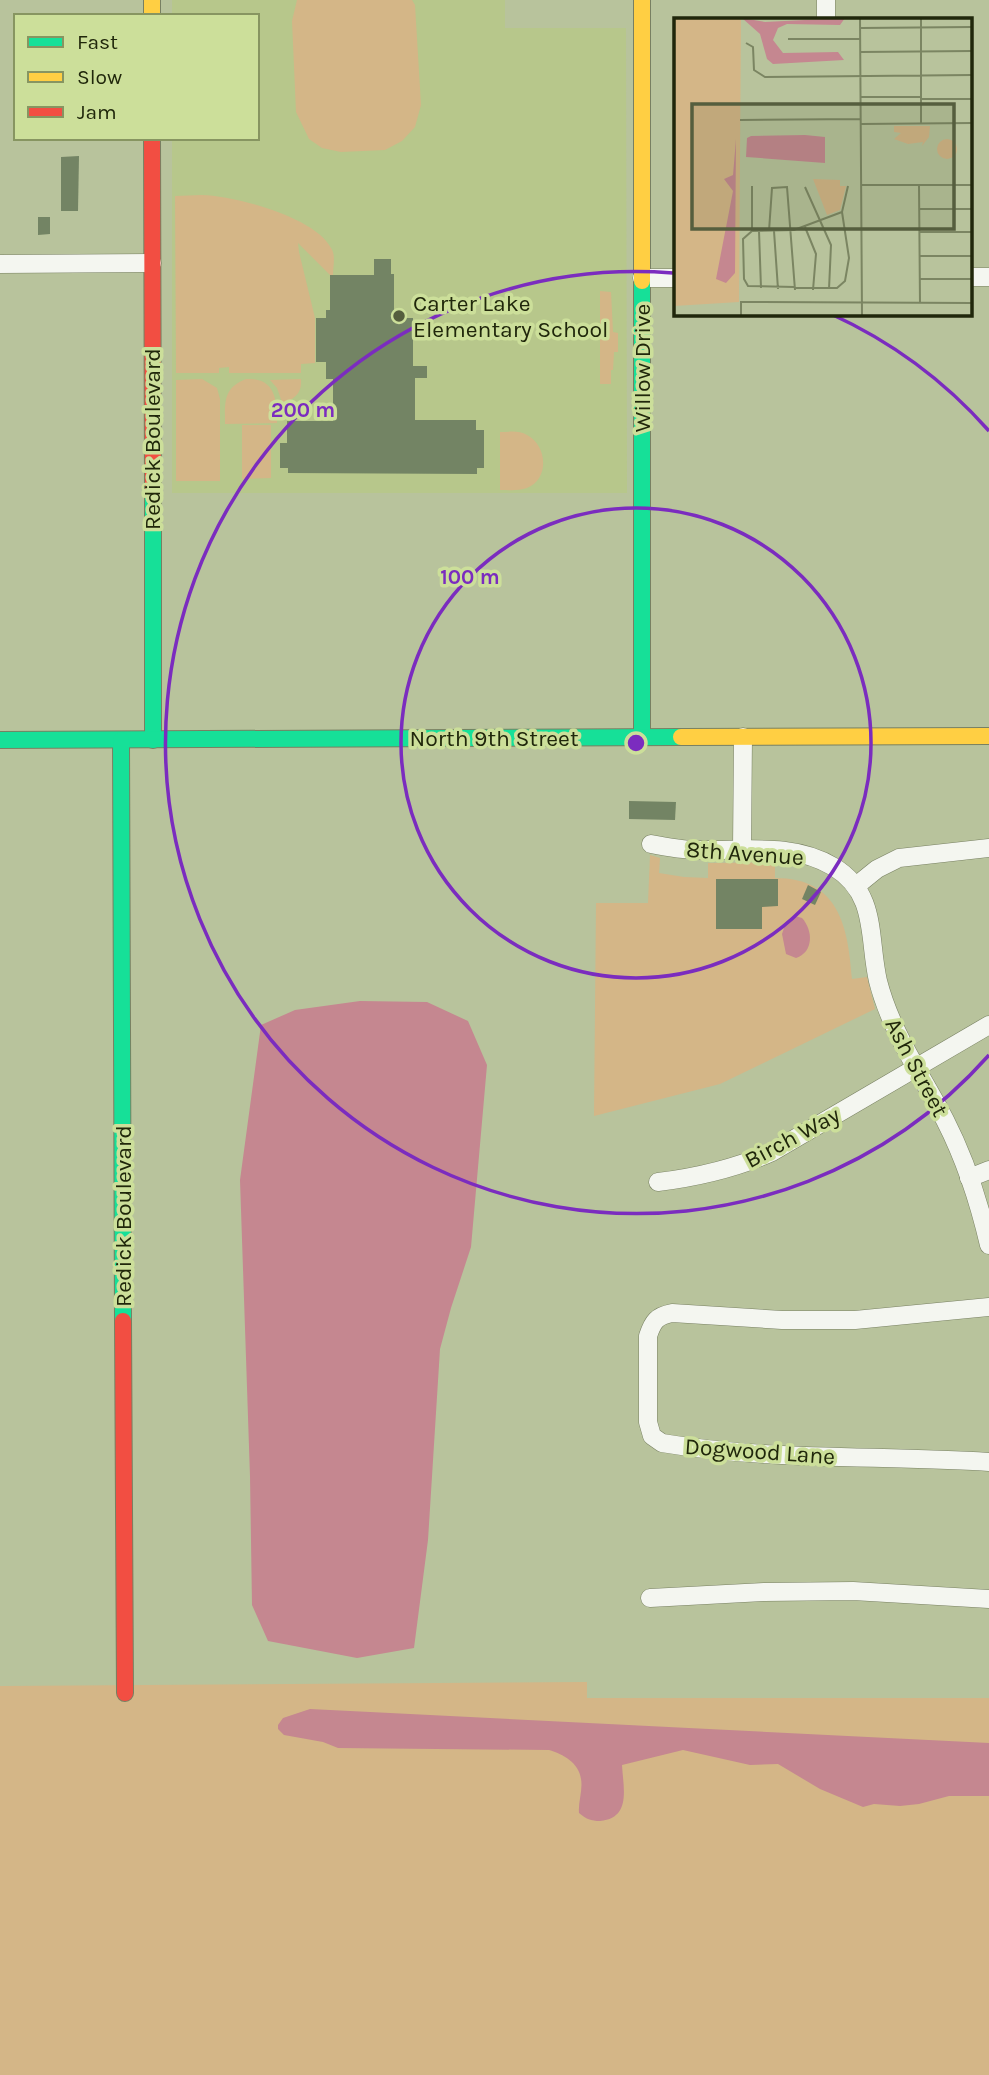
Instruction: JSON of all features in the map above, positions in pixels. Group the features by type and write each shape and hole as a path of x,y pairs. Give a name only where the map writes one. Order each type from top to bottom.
{"street":[{"name":"Willow Drive","path":"642,0 642,737"},
{"path":"826,0 826,18"},
{"name":"Redick Boulevard","path":"152,140 153,740"},
{"path":"0,264 152,263"},
{"path":"642,278 674,278"},
{"name":"North 9th Street","path":"0,740 989,736"},
{"path":"742,850 743,737"},
{"name":"Redick Boulevard","path":"121,740 125,1693"},
{"name":"8th Avenue","path":"650,844 697,850 787,850 803,853 835,867 856,886"},
{"path":"856,886 877,869 899,858 989,848"},
{"name":"Ash Street","path":"856,886 869,915 878,979 888,1014 962,1157 982,1215 989,1245"},
{"name":"Birch Way","path":"658,1182 714,1173 761,1157 989,1025"},
{"path":"969,1178 989,1170"},
{"name":"Dogwood Lane","path":"989,1307 855,1320 782,1320 673,1313 660,1316 652,1322 648,1336 648,1422 652,1436 662,1443 756,1454 989,1462"},
{"path":"650,1598 853,1591 989,1599"}],"shaded area":[{"name":"Carter Lake Elementary School","path":"172,0 505,0 505,28 626,28 627,493 172,493 172,140 259,140 259,14 172,14"},
{"path":"297,0 412,0 415,5 421,105 415,127 402,141 385,150 341,152 322,148 309,139 296,112 292,21"},
{"path":"202,195 234,199 292,218 322,237 333,251 333,275 330,275 298,243 315,318 315,363 301,364 301,373 229,373 229,367 219,368 219,373 176,373 175,196"},
{"path":"600,291 611,292 613,332 618,333 618,352 614,352 611,384 600,384"},
{"path":"202,379 217,388 220,399 220,481 176,481 176,380"},
{"path":"246,379 256,379 269,386 275,399 277,423 225,424 229,391"},
{"path":"301,379 299,392 283,405 277,388 270,380"},
{"path":"242,425 271,425 271,478 242,479"},
{"path":"500,432 524,433 539,446 543,462 540,477 527,488 500,490"},
{"path":"650,855 660,858 659,873 684,877 708,878 708,863 775,862 775,878 797,880 813,886 826,896 836,909 847,941 852,979 867,977 875,1009 720,1084 594,1116 596,903 648,903"},
{"path":"795,916 802,918 810,934 809,946 796,958 786,954 782,934 786,922"},
{"path":"360,1001 427,1002 468,1021 487,1065 471,1247 440,1349 428,1540 414,1648 357,1658 268,1641 252,1605 240,1180 261,1025 295,1010"},
{"path":"587,1682 587,1698 989,1698 989,2075 0,2075 0,1686"},
{"path":"310,1709 989,1743 989,1796 949,1796 919,1804 874,1804 863,1807 820,1789 778,1764 750,1765 683,1750 622,1765 624,1792 621,1808 610,1819 594,1821 579,1813 581,1783 577,1768 565,1757 549,1750 338,1748 323,1742 284,1735 278,1729 283,1718"}],"building":[{"path":"79,156 78,211 61,211 61,157"},
{"path":"38,217 50,217 50,234 38,235"},
{"path":"374,259 391,259 391,274 394,274 394,318 413,318 413,366 427,366 427,378 415,378 415,420 476,420 476,430 484,430 484,468 477,468 477,474 288,473 288,468 280,468 280,443 287,443 287,421 333,421 333,379 326,379 326,362 316,362 316,318 326,318 326,310 330,310 330,275 374,275"},
{"path":"629,801 676,802 675,820 629,819"},
{"path":"716,879 778,879 778,906 762,907 762,929 716,929"},
{"path":"808,885 821,892 815,905 802,899"}],"traffic: fast":[{"path":"642,281 642,737"},
{"path":"153,491 153,740"},
{"path":"0,740 681,737"},
{"path":"121,740 123,1321"}],"traffic: slow":[{"path":"152,0 152,14"},
{"path":"642,0 642,281"},
{"path":"681,737 989,736"}],"traffic: jam":[{"path":"152,140 153,491"},
{"path":"123,1321 125,1693"}],"place":[{"name":"Carter Lake Elementary School","path":"399,316"}]}
